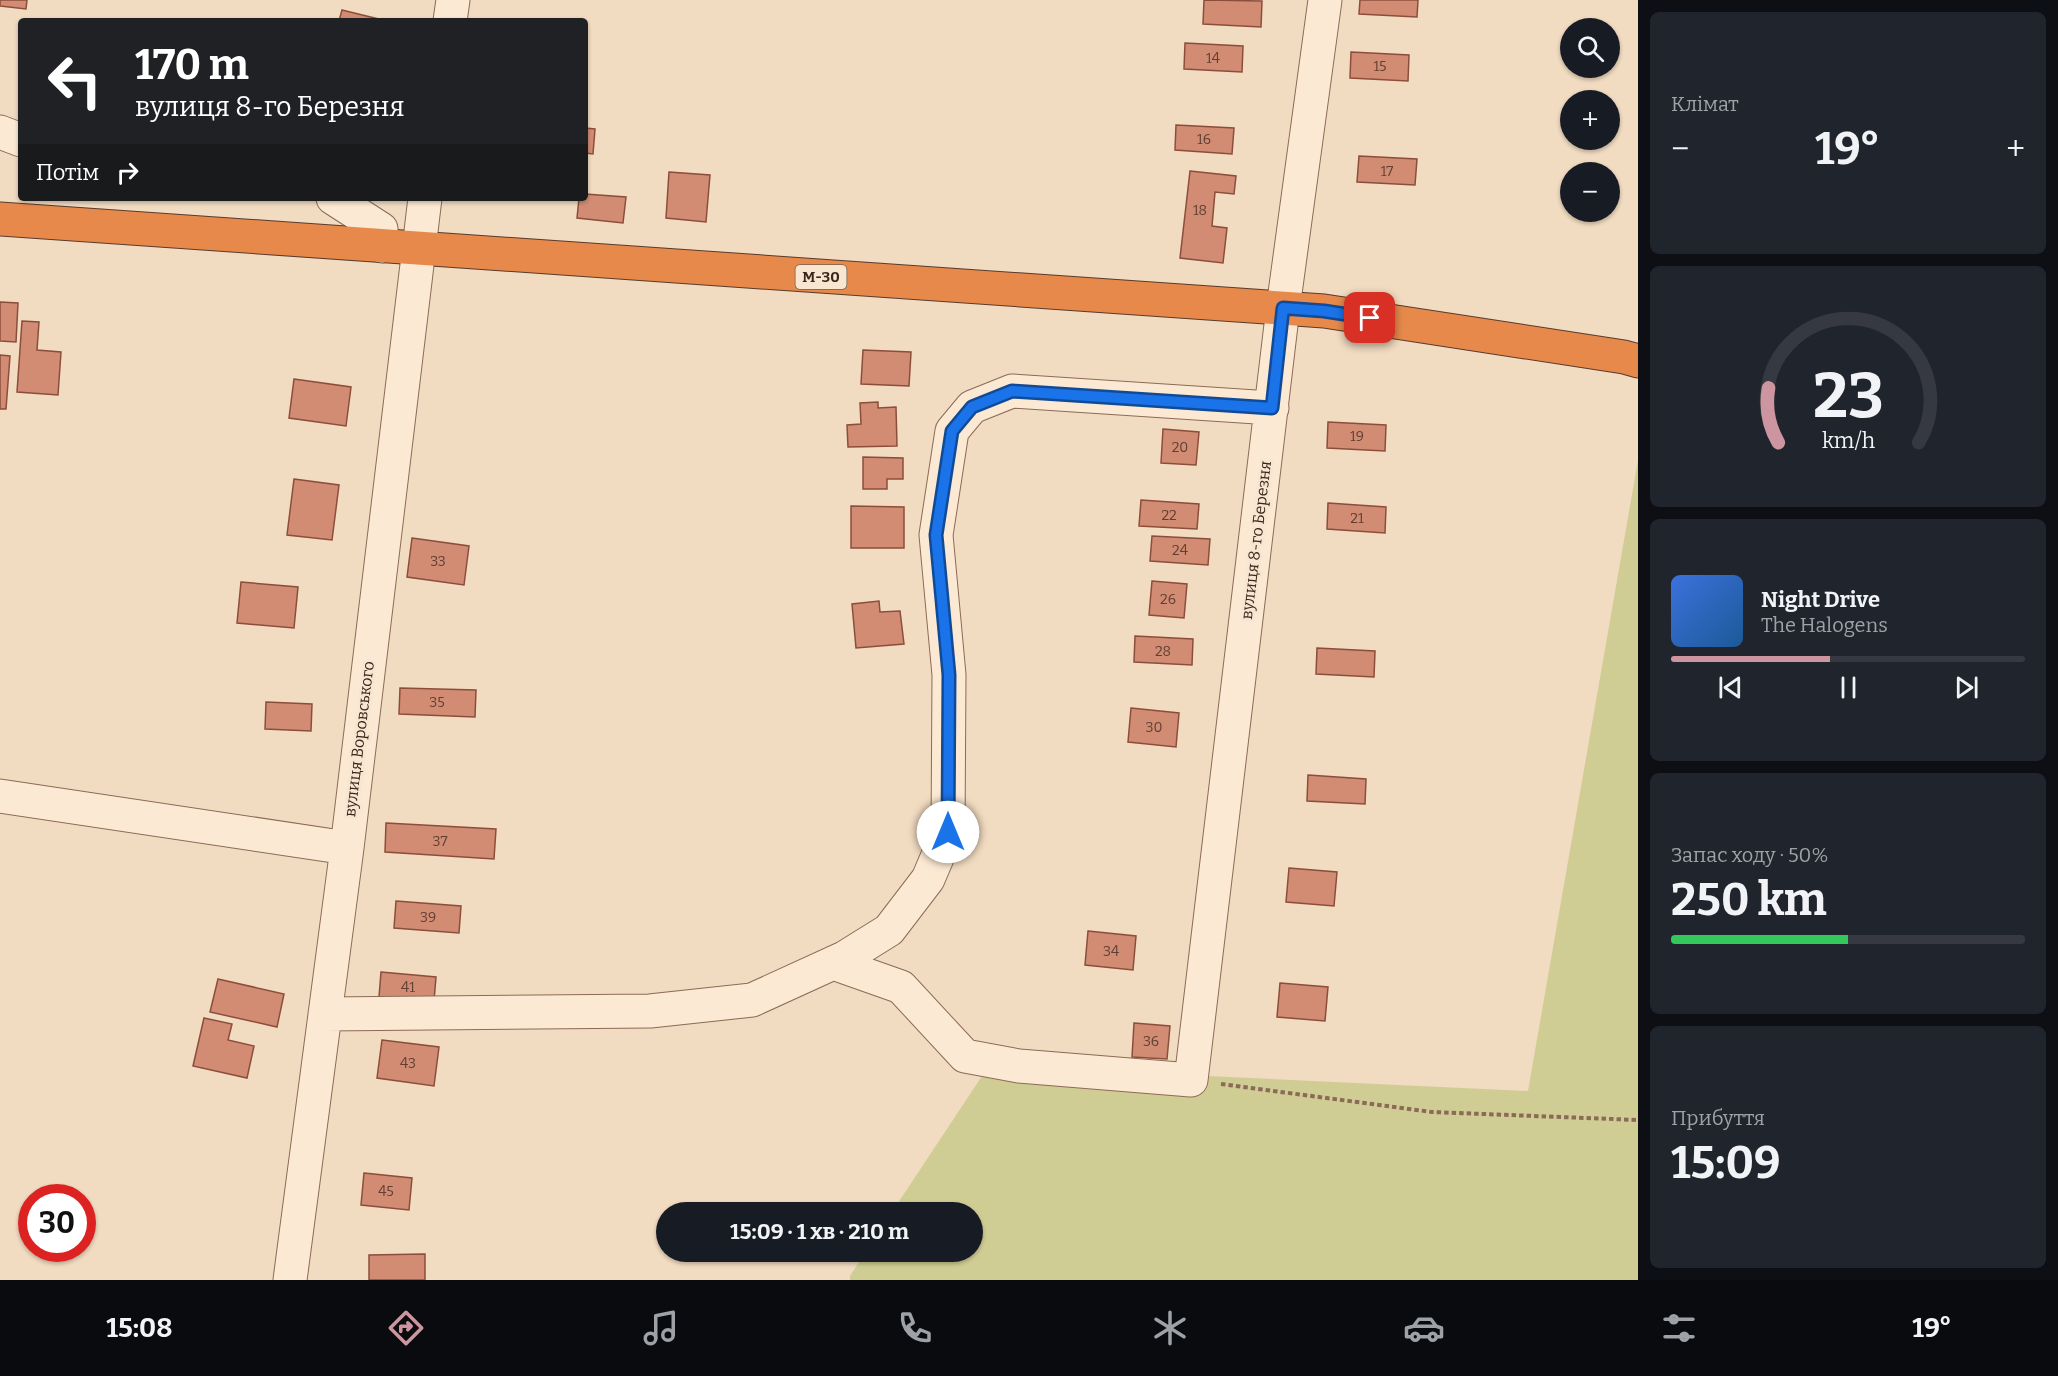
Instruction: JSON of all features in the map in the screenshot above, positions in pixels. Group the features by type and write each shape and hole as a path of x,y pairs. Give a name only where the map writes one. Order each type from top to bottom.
{"highway":[{"name":"М-30","path":"0,219 1324,311 1638,361"}],"street":[{"path":"450,18 453,0"},
{"name":"вулиця 8-го Березня","path":"1191,1080 1283,308 1325,0"},
{"path":"0,132 18,139"},
{"path":"338,201 381,229 382,246"},
{"name":"вулиця Воровського","path":"290,1280 347,848 425,201"},
{"path":"325,1014 650,1011 752,1000 844,958 889,930 928,879 948,832 949,675 936,535 952,431 972,407 1012,391 1272,408"},
{"path":"0,795 347,848"},
{"path":"832,963 901,987 965,1056 1018,1066 1191,1080"}],"path":[{"path":"1191,1080 1432,1112 1638,1120"}],"shaded area":[{"path":"1638,460 1638,1280 850,1280 859,1262 983,1262 983,1202 899,1202 986,1070 1187,1075 1528,1091"}],"building":[{"path":"0,0 27,0 26,9 0,6"},
{"path":"1204,0 1262,1 1261,27 1203,24"},
{"path":"1360,0 1418,0 1417,17 1359,14"},
{"path":"342,10 375,18 340,18"},
{"path":"1185,43 1243,46 1242,72 1184,69"},
{"path":"1351,52 1409,55 1408,81 1350,78"},
{"path":"1176,125 1234,128 1232,154 1175,150"},
{"path":"588,128 595,129 593,154 588,153"},
{"path":"1359,156 1417,159 1415,185 1357,182"},
{"path":"1190,171 1236,176 1234,194 1215,192 1212,226 1227,228 1223,263 1180,258"},
{"path":"669,172 710,175 706,222 666,218"},
{"path":"588,194 626,197 623,223 577,218 579,201 588,201"},
{"path":"0,302 18,303 16,342 0,341"},
{"path":"22,321 39,322 37,350 61,352 58,395 17,392"},
{"path":"863,350 911,352 909,386 861,384"},
{"path":"0,355 10,356 6,409 0,409"},
{"path":"294,379 351,387 346,426 289,418"},
{"path":"878,402 878,408 896,407 897,446 848,447 847,425 861,424 860,403"},
{"path":"1328,422 1386,425 1385,451 1327,448"},
{"path":"1163,429 1199,432 1196,465 1161,463"},
{"path":"863,457 903,458 903,479 887,479 887,489 863,489"},
{"path":"294,479 339,485 332,540 287,535"},
{"path":"1141,500 1199,504 1197,529 1139,526"},
{"path":"1328,503 1386,507 1385,533 1327,529"},
{"path":"851,506 904,507 904,548 851,548"},
{"path":"1152,536 1210,539 1208,565 1150,561"},
{"path":"412,538 469,546 464,585 407,577"},
{"path":"1152,581 1187,584 1184,618 1149,615"},
{"path":"241,582 298,587 294,628 237,623"},
{"path":"879,601 880,612 900,611 904,644 856,648 852,604"},
{"path":"1135,636 1193,639 1192,665 1134,662"},
{"path":"1317,648 1375,651 1374,677 1316,674"},
{"path":"400,688 476,690 475,717 399,714"},
{"path":"266,702 312,704 311,731 265,729"},
{"path":"1131,708 1179,713 1176,747 1128,742"},
{"path":"1308,775 1366,779 1365,804 1307,801"},
{"path":"386,823 496,829 494,859 385,852"},
{"path":"1289,868 1337,872 1334,906 1286,902"},
{"path":"396,901 461,906 459,933 394,928"},
{"path":"1088,931 1136,936 1133,970 1085,965"},
{"path":"381,972 436,977 434,1001 379,997"},
{"path":"218,979 284,994 277,1027 210,1012"},
{"path":"1280,983 1328,987 1325,1021 1277,1017"},
{"path":"204,1018 232,1024 228,1040 254,1046 247,1078 193,1066"},
{"path":"1134,1023 1170,1026 1167,1059 1132,1057"},
{"path":"382,1040 439,1047 434,1086 377,1078"},
{"path":"364,1173 412,1178 409,1210 361,1205"},
{"path":"425,1254 425,1280 369,1280 369,1255"}],"route":[{"path":"948,832 949,675 936,535 952,431 972,407 1012,391 1272,408 1283,308 1370,318"}]}
